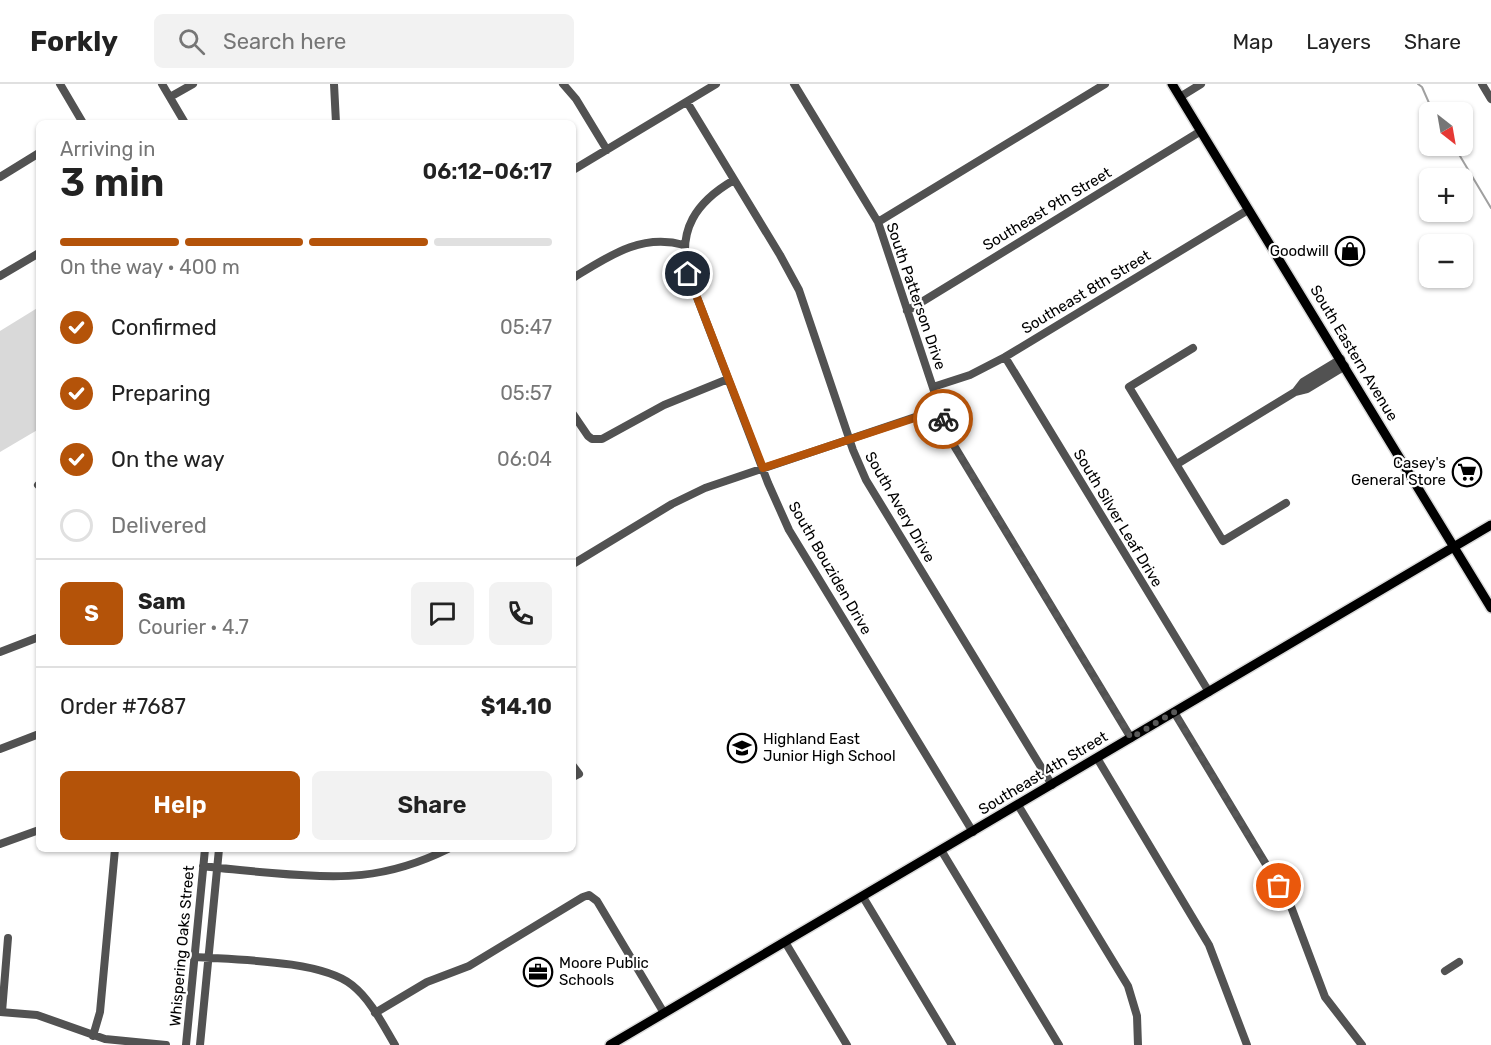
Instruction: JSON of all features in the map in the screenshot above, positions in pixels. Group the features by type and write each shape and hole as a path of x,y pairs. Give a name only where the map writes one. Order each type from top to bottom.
{"main road":[{"name":"South Eastern Avenue","path":"1172,84 1491,608"},
{"name":"Southeast 4th Street","path":"612,1044 1491,525"}],"street":[{"path":"60,84 81,120"},
{"path":"162,84 183,120"},
{"path":"170,97 193,84"},
{"path":"334,84 336,120"},
{"path":"563,84 576,99 606,150"},
{"path":"576,168 716,84"},
{"name":"South Patterson Drive","path":"794,84 878,222 950,439 1131,738"},
{"path":"878,222 1105,84"},
{"path":"1180,97 1200,84"},
{"path":"1482,84 1491,99"},
{"name":"South Avery Drive","path":"687,102 799,290 849,440 866,480 1052,785"},
{"name":"Southeast 9th Street","path":"907,311 1201,131"},
{"path":"0,177 36,155"},
{"name":"South Bouziden Drive","path":"734,180 720,188 699,208 690,224 684,245 688,274 789,530 973,832"},
{"name":"Southeast 8th Street","path":"933,387 970,375 1005,357 1248,210"},
{"path":"576,276 616,252 637,244 655,241 684,245"},
{"path":"0,264 3,274 36,255"},
{"path":"1193,348 1129,387 1223,541 1286,503"},
{"name":"South Silver Leaf Drive","path":"1005,357 1209,692"},
{"path":"1177,464 1295,392 1307,389 1343,363"},
{"path":"576,418 588,436 595,440 607,438 664,405 728,379"},
{"path":"576,562 672,504 705,488 939,410"},
{"path":"0,652 36,638"},
{"path":"1174,712 1290,904 1325,997 1362,1045"},
{"path":"0,749 36,735"},
{"path":"1097,758 1209,945 1247,1045"},
{"path":"1018,805 1128,986 1137,1016 1138,1045"},
{"path":"0,844 36,831"},
{"path":"941,850 1059,1045"},
{"path":"93,1036 99,1018 115,852"},
{"name":"Whispering Oaks Street","path":"186,1045 205,852"},
{"name":"Whispering Oaks Street","path":"201,1045 219,852"},
{"path":"203,866 317,877 359,876 392,871 441,852"},
{"path":"375,1013 427,982 469,966 583,897 589,896 597,901 664,1013"},
{"path":"863,897 952,1045"},
{"path":"8,938 1,1012 37,1015 93,1036 166,1045"},
{"path":"785,942 847,1045"},
{"path":"195,957 302,967 333,974 353,986 375,1013 395,1045"},
{"path":"1445,971 1459,962"}],"shaded area":[{"path":"36,309 36,431 0,452 0,331"}],"waterway":[{"path":"1418,84 1422,87 1429,102"},
{"path":"1460,156 1491,208"}],"way so far":[{"path":"943,419 950,439 1131,738 1174,712 1279,886"}],"place":[{"name":"Goodwill","path":"1350,251"},
{"name":"Casey's General Store","path":"1467,472"},
{"name":"Highland East Junior High School","path":"742,748"},
{"name":"Moore Public Schools","path":"538,972"}],"route":[{"path":"688,274 763,468 939,410 943,419"}]}
